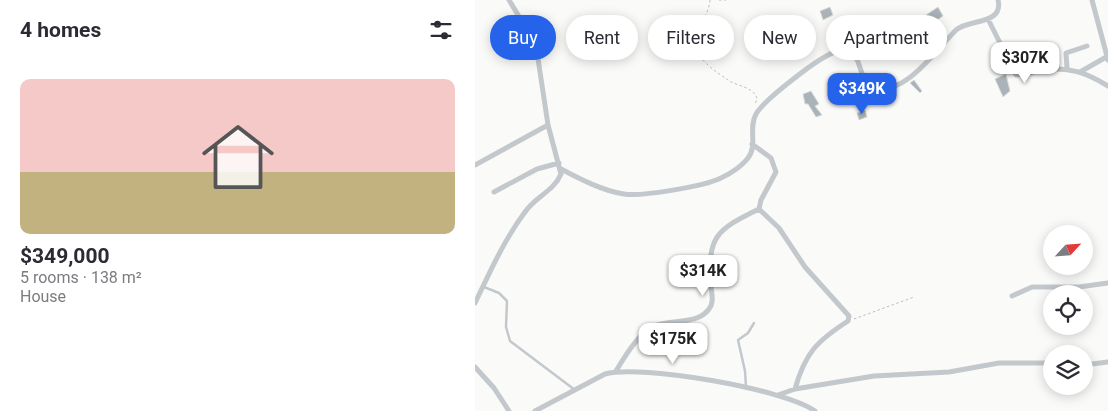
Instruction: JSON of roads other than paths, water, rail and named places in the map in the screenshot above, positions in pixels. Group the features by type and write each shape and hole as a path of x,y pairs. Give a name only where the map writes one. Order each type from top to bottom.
{"street":[{"path":"475,303 515,226 535,199 554,186 561,169 548,125 537,52 529,33 509,0"},
{"path":"561,169 605,189 640,196 721,178 748,159 752,152 752,129 756,113 798,76 835,52 844,52 857,59 865,82 870,89 886,89 896,85 920,69 958,28 988,19 996,12 998,0"},
{"path":"1080,72 1108,57 1092,0"},
{"path":"988,19 1016,75 1067,68 1080,72 1108,86"},
{"path":"1067,68 1066,53 1087,46"},
{"path":"475,165 548,125"},
{"path":"615,371 629,350 652,327 701,316 709,311 713,297 712,259 717,234 725,227 759,209 761,200 776,172 771,158 752,144"},
{"path":"494,192 537,168 559,163"},
{"path":"759,209 779,228 805,266 845,310 848,321 818,341 807,354 795,389"},
{"path":"1012,296 1032,287 1079,287 1108,283"},
{"path":"1093,364 1108,362"},
{"path":"778,395 795,389 874,376 949,372 999,363 1043,363"},
{"path":"475,367 494,388 509,411"},
{"path":"535,411 605,374 615,371 699,379 746,387 778,395 815,411"}],"lane":[{"path":"483,287 499,293 507,301 506,327 510,340 575,390"},
{"path":"746,387 745,371 737,340 748,333 754,323"}]}
